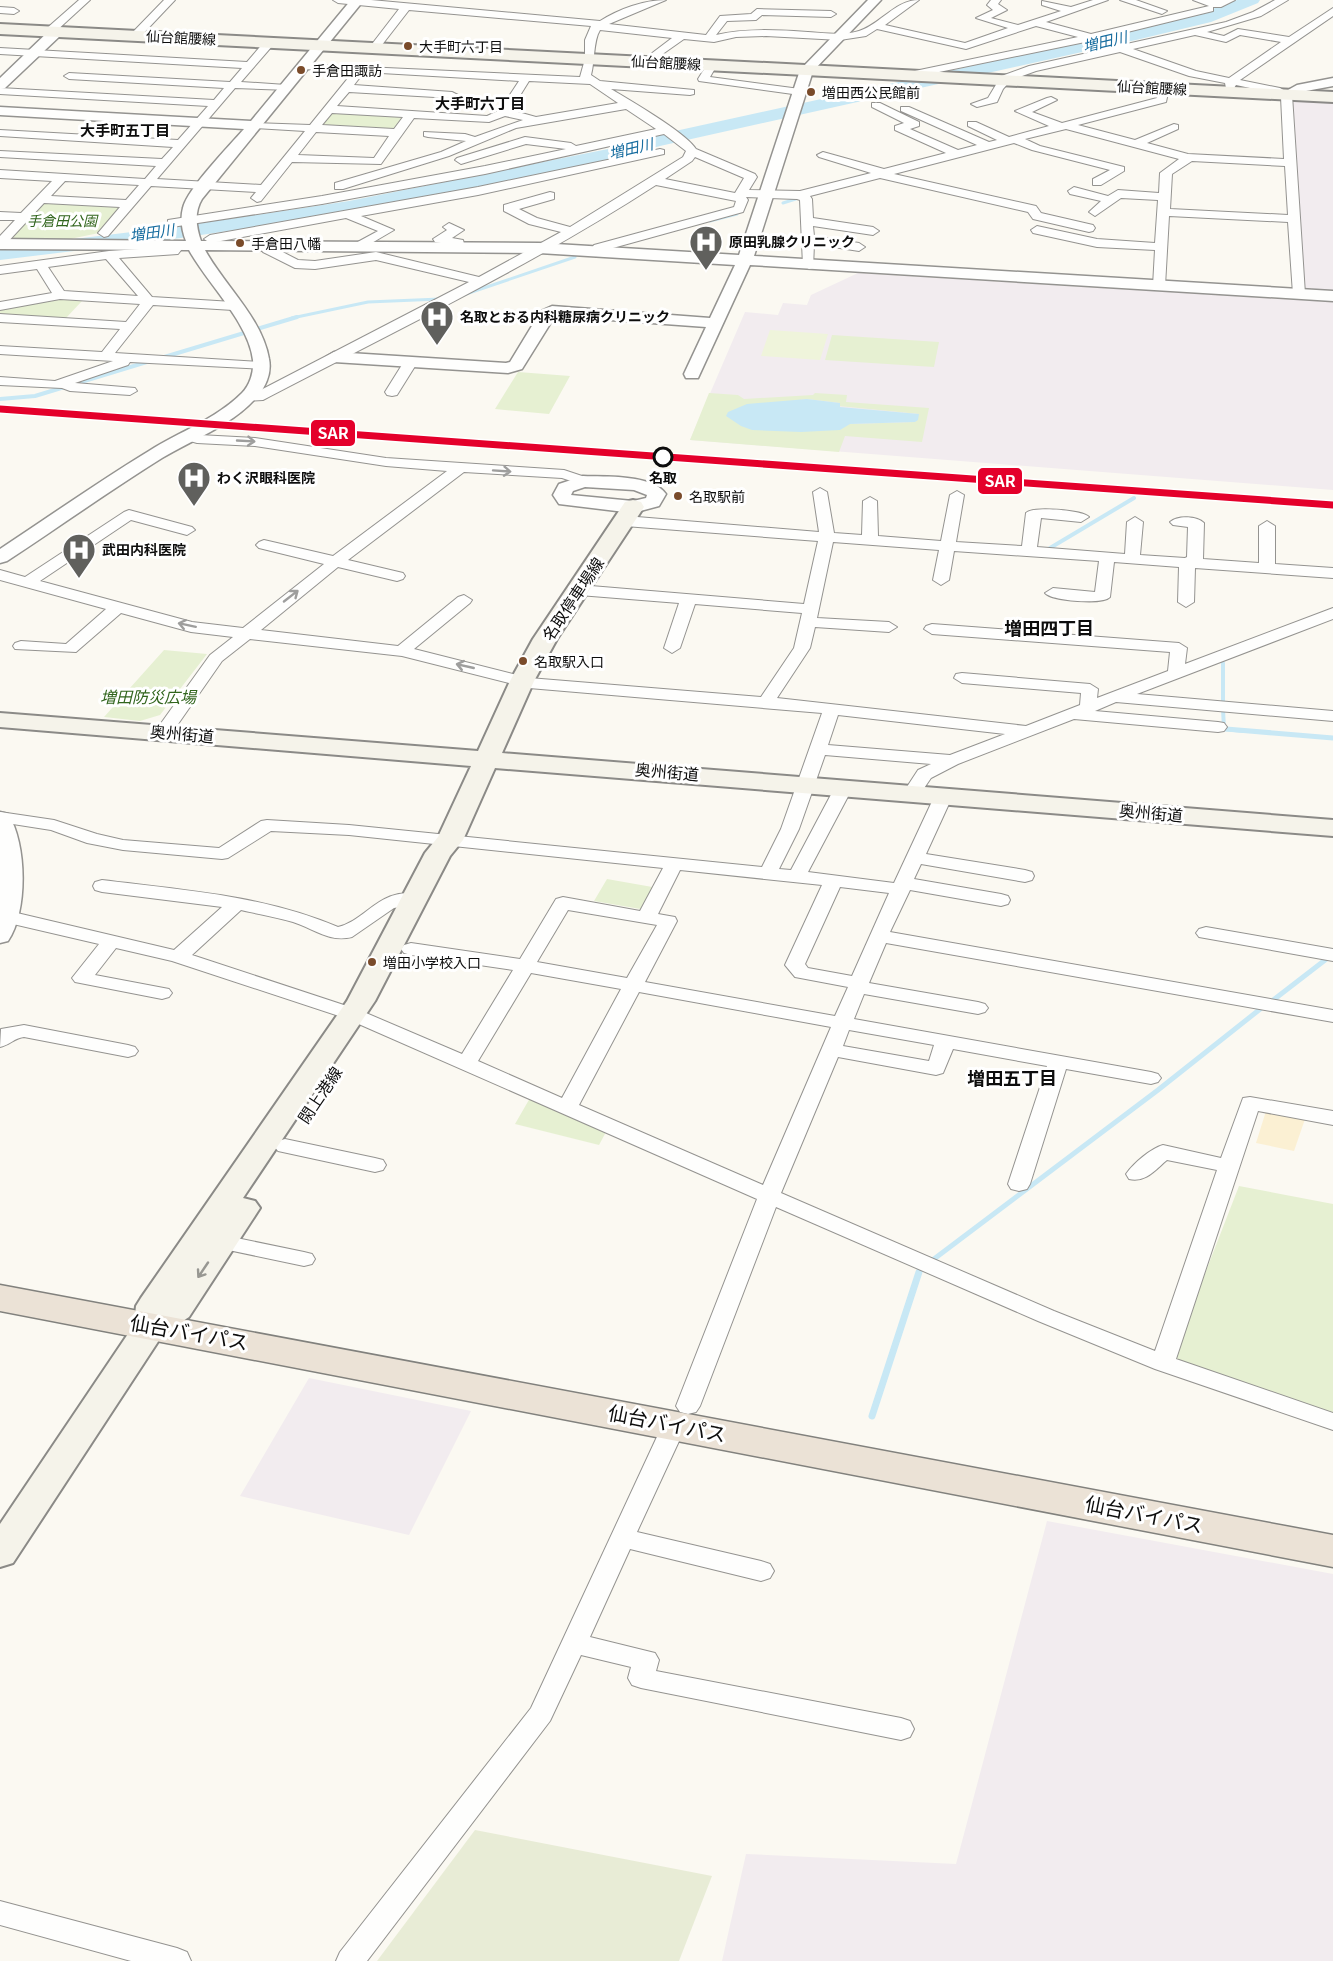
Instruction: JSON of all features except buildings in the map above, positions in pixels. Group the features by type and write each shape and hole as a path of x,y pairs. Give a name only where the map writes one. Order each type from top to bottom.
{"highway":[{"name":"仙台バイパス","path":"0,1278 161,1314 681,1416 1333,1551"},
{"name":"仙台バイパス","path":"0,1298 161,1314"},
{"name":"仙台バイパス","path":"681,1416 1333,1529"}],"main road":[{"name":"仙台館腰線","path":"0,29 1164,88 1230,87 1286,95 1333,97"},
{"name":"名取停車場線","path":"486,758 522,681 545,639 629,514"},
{"name":"奥州街道","path":"0,720 1333,828"},
{"name":"閖上港線","path":"161,1314 222,1242 285,1146 360,1018 379,970 438,853 450,840 486,758"},
{"name":"閖上港線","path":"0,1553 360,1018 411,949 451,858 450,840"}],"street":[{"path":"0,85 85,0"},
{"path":"135,36 170,0"},
{"path":"338,0 406,6 437,4 486,13 708,39 736,34 766,33 844,32 862,34 914,0"},
{"path":"486,13 496,0"},
{"path":"661,0 598,25 590,39 590,59 585,76 668,130 690,151 752,177 740,195"},
{"path":"692,374 745,261 807,70 875,0"},
{"path":"996,0 992,5 1002,10 981,18 1018,28"},
{"path":"1125,0 1162,11"},
{"path":"1198,0 1217,5 1230,0"},
{"path":"977,104 993,100 1003,80 1033,68 1247,18 1282,0"},
{"path":"0,557 120,477 217,419 246,398 259,382 262,366 258,348 199,242 190,220 193,203 205,185 357,1"},
{"path":"876,26 966,46 1096,1"},
{"path":"1046,3 1072,11"},
{"path":"374,48 406,6"},
{"path":"914,76 1209,9"},
{"path":"0,10 14,11"},
{"path":"708,39 724,18 756,17 757,12 832,10 844,32"},
{"path":"1036,23 1090,37 1230,87 1290,40 1333,11"},
{"path":"899,31 917,22"},
{"path":"1190,32 1226,39 1238,32 1290,40"},
{"path":"647,62 681,36"},
{"path":"104,233 269,43"},
{"path":"974,43 992,51"},
{"path":"0,51 250,64"},
{"path":"436,116 481,53"},
{"path":"51,94 89,56"},
{"path":"712,65 703,79 798,98"},
{"path":"304,66 592,82 690,92"},
{"path":"247,211 361,69"},
{"path":"69,76 286,88"},
{"path":"329,109 489,119 504,112 526,78"},
{"path":"1299,294 1286,95 1302,88 1333,82"},
{"path":"345,88 452,95"},
{"path":"656,181 730,197 766,194 802,197 882,173 1067,127 1162,100 1164,88"},
{"path":"0,91 216,103"},
{"path":"1051,100 1021,111 1067,127 1189,158 1290,163"},
{"path":"270,207 445,154 512,126 628,105"},
{"path":"876,105 915,124 899,128 958,154"},
{"path":"900,107 988,146"},
{"path":"0,111 397,133"},
{"path":"504,112 536,120"},
{"path":"289,158 377,162 411,114"},
{"path":"972,124 1036,148 1120,169 1097,182"},
{"path":"1136,144 1174,127"},
{"path":"171,223 322,200 485,170 668,130"},
{"path":"0,133 181,144"},
{"path":"0,146 13,134"},
{"path":"429,134 465,137 475,141"},
{"path":"461,160 525,140 582,148"},
{"path":"0,270 109,255 174,251 199,242 350,216 655,153 690,151"},
{"path":"246,398 258,397 571,231 656,181 690,151"},
{"path":"0,154 165,163"},
{"path":"445,154 485,170"},
{"path":"823,155 882,173 1032,209 1037,216 1089,228"},
{"path":"1159,286 1166,173 1189,158"},
{"path":"1214,172 1217,159"},
{"path":"0,174 265,189"},
{"path":"0,243 62,177"},
{"path":"1074,191 1111,200"},
{"path":"1095,212 1118,194 1163,196"},
{"path":"595,252 598,248 735,211 739,209 742,200 740,195"},
{"path":"550,196 508,208 533,220 571,231"},
{"path":"802,197 809,265"},
{"path":"40,199 129,204"},
{"path":"1162,212 1225,220 1293,218"},
{"path":"0,216 23,217"},
{"path":"350,216 392,227 358,247"},
{"path":"806,221 873,231"},
{"path":"458,229 439,239 459,243 459,248"},
{"path":"1037,230 1097,243 1161,247"},
{"path":"808,239 859,247"},
{"path":"0,243 199,242 267,246 539,248 1333,296"},
{"path":"267,246 267,249 295,264 315,265 376,256 478,281"},
{"path":"109,255 149,301"},
{"path":"40,264 60,295"},
{"path":"0,306 60,295 233,306"},
{"path":"67,322 89,297"},
{"path":"105,357 149,301"},
{"path":"334,357 501,369 513,367 547,314 556,310 716,323"},
{"path":"0,318 129,326"},
{"path":"0,350 262,366"},
{"path":"65,384 140,358"},
{"path":"392,392 410,363"},
{"path":"0,381 65,384 130,391"},
{"path":"188,436 196,439 255,442 386,462 564,474 583,482 642,486 653,489 657,494 653,502 629,514"},
{"path":"163,733 216,658 245,632 460,468"},
{"path":"583,482 565,488 561,495 565,500 629,514 827,537 1333,573"},
{"path":"766,702 798,656 809,615 827,537 820,492"},
{"path":"941,580 957,495"},
{"path":"870,501 870,540"},
{"path":"1029,551 1034,513 1081,517"},
{"path":"27,583 129,515 187,530"},
{"path":"1132,558 1135,522"},
{"path":"1178,522 1196,523 1186,602"},
{"path":"1267,526 1267,568"},
{"path":"264,545 397,576"},
{"path":"1053,593 1102,597 1107,557"},
{"path":"0,575 191,627 402,651 542,685 766,702 1028,731"},
{"path":"579,590 688,600 889,627"},
{"path":"402,651 464,600"},
{"path":"672,648 688,600"},
{"path":"21,646 70,649 118,607"},
{"path":"912,793 924,774 952,760 1333,613"},
{"path":"1300,626 1333,628"},
{"path":"932,629 1179,648 1176,673"},
{"path":"962,678 1090,689 1088,707"},
{"path":"1113,698 1333,716"},
{"path":"768,873 790,829 808,784 832,709"},
{"path":"1071,714 1218,727"},
{"path":"818,749 952,760"},
{"path":"797,876 844,787"},
{"path":"350,1961 541,1714 681,1416 770,1194 879,936 944,795"},
{"path":"1001,900 901,886 833,881 349,830 267,825 222,854 123,845 93,839 54,825 2,827 12,882 2,923 112,941 178,957 360,1018 770,1194 1046,1316 1163,1363 1333,1422"},
{"path":"916,858 1025,876"},
{"path":"646,918 674,864"},
{"path":"833,881 795,964 802,973 978,1008"},
{"path":"102,886 237,903 300,918 334,933 345,933 387,904 414,899"},
{"path":"178,957 237,903"},
{"path":"467,1063 563,903 668,921 567,1108"},
{"path":"1206,933 1333,955"},
{"path":"879,936 1333,1016"},
{"path":"112,941 82,978 162,993"},
{"path":"411,949 525,966 1150,1078"},
{"path":"0,1041 8,1033 24,1031 128,1051"},
{"path":"831,1050 936,1069 946,1041"},
{"path":"1019,1184 1058,1062"},
{"path":"1163,1363 1250,1103 1333,1118"},
{"path":"285,1146 375,1165"},
{"path":"1137,1174 1163,1152 1229,1166"},
{"path":"222,1242 304,1259"},
{"path":"622,1538 761,1571"},
{"path":"574,1643 646,1660 641,1678 901,1729"},
{"path":"0,1913 125,1954 177,1961"}],"shaded area":[{"path":"1293,100 1333,102 1333,292 1303,291"},
{"path":"858,273 1333,302 1333,490 690,440 745,312 778,315 783,303 807,305 811,295"},
{"path":"309,1378 471,1411 409,1535 240,1496"},
{"path":"1047,1521 1333,1574 1333,1961 722,1961 746,1854 956,1864"}],"green space":[{"path":"330,113 405,117 393,131 319,125"},
{"name":"手倉田公園","path":"48,201 117,205 121,208 99,233 65,240 13,240 12,238 40,204"},
{"path":"58,297 82,301 66,318 60,320 0,316 0,308"},
{"path":"770,330 828,334 820,360 761,356"},
{"path":"832,335 939,342 934,367 825,360"},
{"path":"518,372 570,376 549,414 495,409"},
{"path":"709,393 738,395 744,399 813,395 815,393 847,395 846,402 929,408 922,442 845,436 839,452 690,440","holes":["807,399 840,403 839,406 919,414 915,422 850,424 785,402"]},
{"name":"増田防災広場","path":"164,650 207,654 160,715 140,721 104,717"},
{"path":"607,879 658,888 646,910 594,901"},
{"path":"530,1098 606,1132 599,1145 515,1124"},
{"path":"1239,1186 1333,1204 1333,1415 1171,1361"},
{"path":"475,1830 712,1876 679,1961 377,1961"}],"sand":[{"path":"1266,1111 1305,1119 1294,1151 1256,1143"}],"water":[{"path":"807,399 840,403 840,407 919,414 915,422 850,424 840,430 801,432 752,430 726,416 728,412 747,404"}],"waterway":[{"name":"増田川","path":"0,254 181,232 349,207 610,154 657,141 1136,35 1205,18 1252,0"},
{"path":"783,203 802,197"},
{"path":"710,221 737,214"},
{"path":"463,295 575,257"},
{"path":"292,318 368,302 440,299"},
{"path":"161,358 297,317"},
{"path":"0,399 35,396 150,361"},
{"path":"1050,548 1134,498"},
{"path":"1223,663 1223,705"},
{"path":"1223,709 1224,729 1244,731"},
{"path":"1226,729 1333,738"},
{"path":"1272,1001 1329,957"},
{"path":"930,1262 1158,1090 1264,1006"},
{"path":"872,1416 919,1272"}],"transit line":[{"name":"SAR","path":"0,409 1333,505"}],"place":[{"name":"大手町六丁目","path":"408,46"},
{"name":"手倉田諏訪","path":"301,70"},
{"name":"増田西公民館前","path":"811,92"},
{"name":"手倉田八幡","path":"240,243"},
{"name":"原田乳腺クリニック","path":"706,271"},
{"name":"名取とおる内科糖尿病クリニック","path":"437,346"},
{"name":"名取","path":"663,457"},
{"name":"名取駅前","path":"678,496"},
{"name":"わく沢眼科医院","path":"194,507"},
{"name":"武田内科医院","path":"79,579"},
{"name":"名取駅入口","path":"523,661"},
{"name":"増田小学校入口","path":"372,962"}],"district":[{"name":"大手町六丁目","path":"480,104"},
{"name":"大手町五丁目","path":"125,131"},
{"name":"増田四丁目","path":"1049,629"},
{"name":"増田五丁目","path":"1012,1079"}]}
